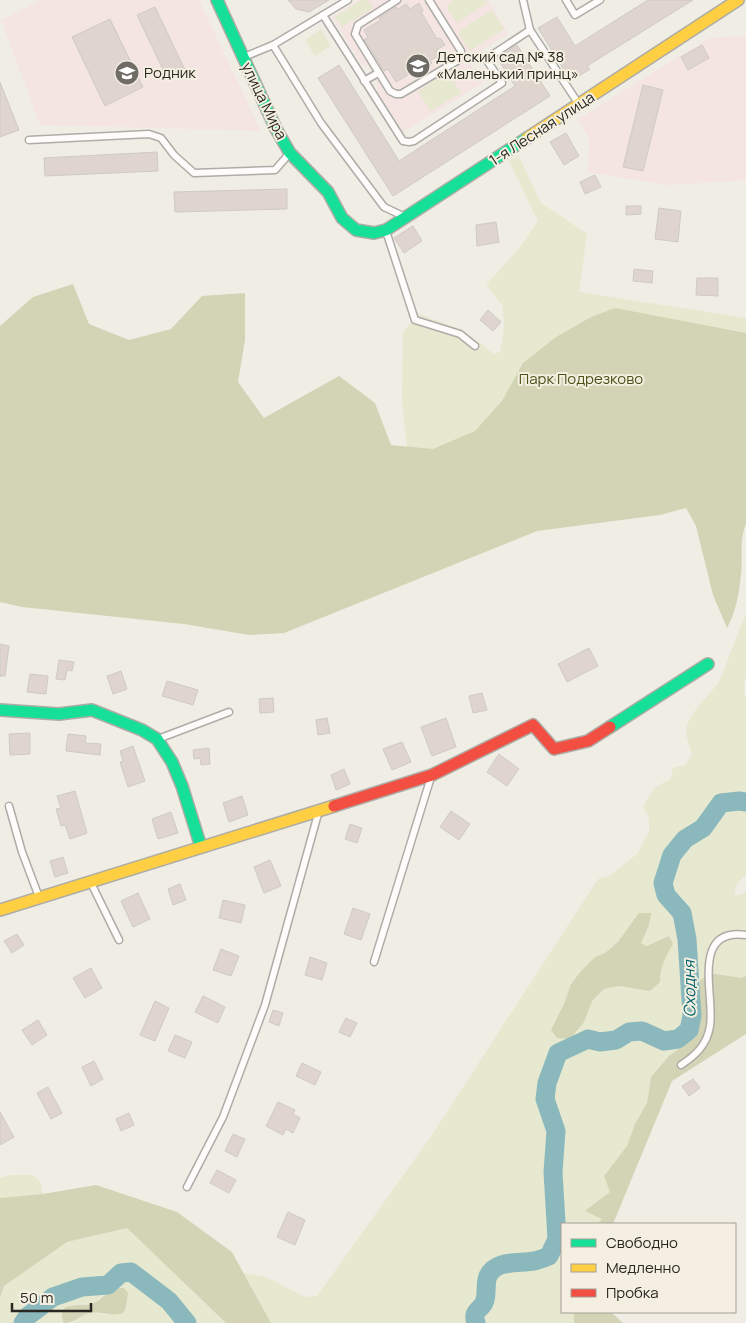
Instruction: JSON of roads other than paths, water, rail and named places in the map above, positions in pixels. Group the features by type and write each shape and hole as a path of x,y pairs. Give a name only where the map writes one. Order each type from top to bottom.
{"street":[{"name":"улица Мира","path":"217,0 276,129 290,153 328,192 342,218"},
{"name":"1-я Лесная улица","path":"342,218 356,230 374,234 386,230 738,0"},
{"path":"0,910 432,775 533,725 554,749 588,741 708,664"},
{"path":"0,710 60,714 92,710 142,730 157,739 172,762 182,786 201,848"}],"lane":[{"path":"243,57 273,45 348,0"},
{"path":"397,0 360,23 356,29 357,38 378,73 390,91 396,94 401,94 460,58 461,51 429,0"},
{"path":"523,0 530,30 579,104"},
{"path":"566,0 575,15 600,0"},
{"path":"323,15 400,138 403,141 409,142 414,141 502,83 486,59 530,30"},
{"path":"273,45 321,123 384,207 406,217"},
{"path":"364,81 378,73"},
{"path":"28,140 149,134 161,138 174,155 194,173 275,170 290,153"},
{"path":"386,230 415,320 460,334 475,346"},
{"path":"157,739 229,712"},
{"path":"374,962 432,775"},
{"path":"9,806 22,852 39,898"},
{"path":"187,1187 223,1117 265,1005 318,810"},
{"path":"90,882 119,940"},
{"path":"681,1065 696,1055 704,1044 710,1026 709,968 710,954 715,944 726,937 738,934 746,935"}],"waterway":[{"name":"Сходня","path":"476,1323 475,1315 484,1303 487,1279 492,1271 509,1263 534,1261 549,1256 557,1239 553,1172 556,1131 545,1099 547,1083 558,1053 588,1039 600,1042 616,1040 629,1032 642,1031 664,1041 678,1039 689,1030 692,1016 687,939 682,913 666,895 663,883 672,855 685,839 703,828 721,803 746,802"},
{"name":"Сходня","path":"23,1323 28,1316 53,1297 82,1287 108,1285 121,1273 131,1272 169,1301 187,1323"}],"place":[{"name":"Детский сад № 38 «Маленький принц»","path":"418,66"},
{"name":"Родник","path":"127,73"}],"park label":[{"name":"Парк Подрезково","path":"581,379"}]}
